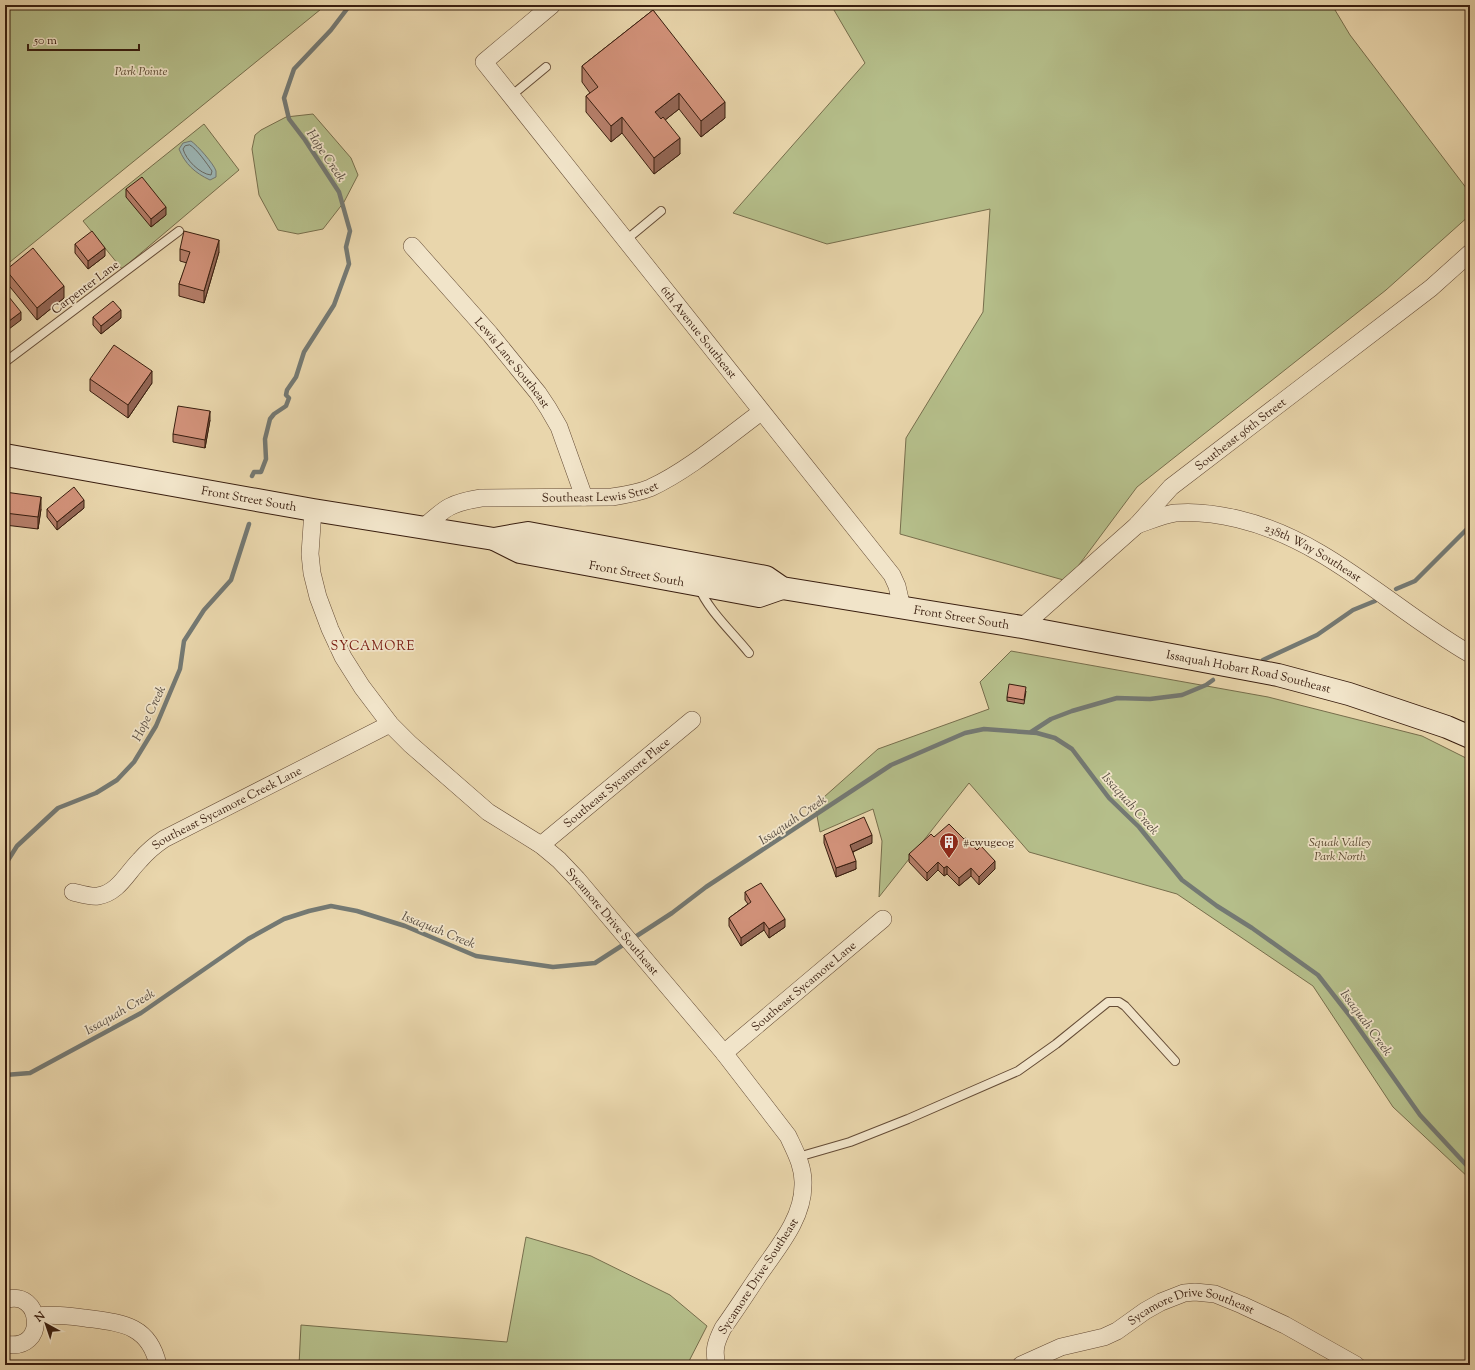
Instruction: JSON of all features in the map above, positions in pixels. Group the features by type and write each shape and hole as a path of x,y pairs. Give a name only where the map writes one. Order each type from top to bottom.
{"main road":[{"name":"Front Street South","path":"5,455 313,510 494,539 520,552 766,577 782,588 1022,627"},
{"name":"Front Street South","path":"642,564 698,584 759,596 782,588"},
{"name":"Issaquah Hobart Road Southeast","path":"1022,627 1278,675 1349,694 1447,727 1470,737"}],"street":[{"name":"6th Avenue Southeast","path":"552,5 484,62 892,575 897,586 902,608"},
{"name":"Lewis Lane Southeast","path":"412,246 490,334 538,393 558,427 584,497"},
{"name":"Southeast 96th Street","path":"1022,627 1136,525 1171,487 1431,288 1470,253"},
{"name":"Southeast Lewis Street","path":"424,527 447,508 456,503 469,500 481,498 612,497 631,494 649,488 688,466 762,412"},
{"name":"Sycamore Drive Southeast","path":"313,510 310,554 312,573 318,597 330,629 343,656 362,687 390,724 410,744 488,812 541,845 559,860 577,879 724,1053 788,1136 798,1157 801,1165 803,1184 802,1199 796,1218 784,1239 723,1328 716,1341 715,1354 717,1365"},
{"name":"238th Way Southeast","path":"1136,525 1174,514 1198,512 1225,515 1260,524 1290,536 1323,554 1470,654"},
{"name":"Southeast Sycamore Place","path":"541,845 692,720"},
{"name":"Southeast Sycamore Creek Lane","path":"73,892 90,896 99,896 109,892 121,883 139,861 164,839 390,724"},
{"name":"Southeast Sycamore Lane","path":"724,1053 883,918"},
{"name":"Sycamore Drive Southeast","path":"1021,1365 1061,1347 1104,1336 1117,1331 1145,1311 1161,1302 1184,1293 1195,1292 1215,1294 1242,1305 1356,1365"},
{"path":"5,1300 14,1298 21,1300 33,1309 36,1316 36,1323 31,1336 26,1341 19,1344 5,1344"},
{"path":"36,1316 50,1314 120,1322 132,1327 142,1334 150,1343 156,1353 158,1365"}],"lane":[{"path":"511,96 546,67"},
{"path":"626,240 661,211"},
{"name":"Carpenter Lane","path":"5,362 179,231"},
{"path":"698,584 702,595 710,606 750,653"},
{"path":"798,1157 858,1139 1018,1071 1056,1044 1108,1002 1119,1002 1125,1006 1175,1061"}],"green space":[{"name":"Park Pointe","path":"7,5 326,5 5,266 5,8"},
{"path":"831,5 1332,5 1350,35 1470,193 1470,215 1386,290 1137,487 1067,581 900,534 906,438 983,312 990,209 827,244 733,213 865,63"},
{"path":"313,114 351,158 358,175 344,202 323,229 298,234 278,230 259,195 252,149 255,135 261,130 286,117"},
{"path":"204,124 239,170 122,269 83,221"},
{"name":"Squak Valley Park North","path":"1011,651 1268,697 1422,736 1470,760 1470,1179 1393,1107 1313,986 1177,894 1029,852 969,783 879,897 882,841 873,809 820,832 815,805 878,749 989,709 980,682"},
{"path":"526,1237 591,1256 670,1295 707,1326 687,1365 299,1365 301,1325 507,1342"}],"water":[{"path":"191,141 201,150 212,164 216,171 216,177 210,180 191,168 184,159 179,149 183,143"}],"building":[{"path":"653,10 725,102 701,121 679,93 655,112 661,119 663,117 680,138 654,158 622,117 611,126 586,96 598,87 582,66"},
{"path":"142,177 166,207 151,219 126,189"},
{"path":"92,231 105,248 88,261 75,244"},
{"path":"184,231 219,240 204,291 179,284 190,252 180,249"},
{"path":"33,248 64,286 37,308 6,270"},
{"path":"5,292 21,312 5,324"},
{"path":"113,301 121,310 101,326 93,317"},
{"path":"114,345 152,371 128,405 90,379"},
{"path":"178,406 210,411 205,440 173,434"},
{"path":"74,487 84,500 57,522 47,509"},
{"path":"5,492 41,497 38,517 5,513"},
{"path":"1009,684 1026,687 1024,700 1007,697"},
{"path":"864,817 872,835 850,845 856,861 836,868 824,835"},
{"name":"#cwugeog","path":"949,824 964,839 966,838 977,850 981,846 995,861 979,877 971,868 959,878 947,866 944,868 938,862 927,873 909,854 931,834 934,837"},
{"path":"761,883 785,919 769,929 764,922 741,938 729,918 751,902 745,892"}],"waterway":[{"name":"Hope Creek","path":"252,476 254,472 261,472 266,459 265,439 270,419 274,414 286,406 289,398 286,395 287,390 296,377 304,352 334,305 349,264 346,247 350,231 339,192 305,140 289,119 284,98 294,69 331,30 350,5"},
{"name":"Hope Creek","path":"5,865 17,846 58,808 96,793 117,780 134,762 156,726 180,669 184,641 204,610 231,580 249,524"},
{"path":"1396,589 1415,581 1470,526"},
{"path":"1263,660 1317,635 1353,610 1375,601"},
{"path":"1031,732 1051,719 1072,711 1117,698 1150,699 1182,695 1206,685 1213,680"},
{"name":"Issaquah Creek","path":"632,939 672,913 706,887 891,765 965,733 984,729 1037,733 1055,738 1072,749 1109,798 1139,827 1182,880 1217,906 1252,928 1318,975 1350,1016 1420,1115 1470,1169"},
{"name":"Issaquah Creek","path":"5,1075 30,1073 141,1013 248,939 284,919 331,906 357,911 405,926 476,956 553,967 595,963 626,943"}],"place":[{"name":"#cwugeog","path":"949,859"}],"district":[{"name":"SYCAMORE","path":"373,645"}]}
